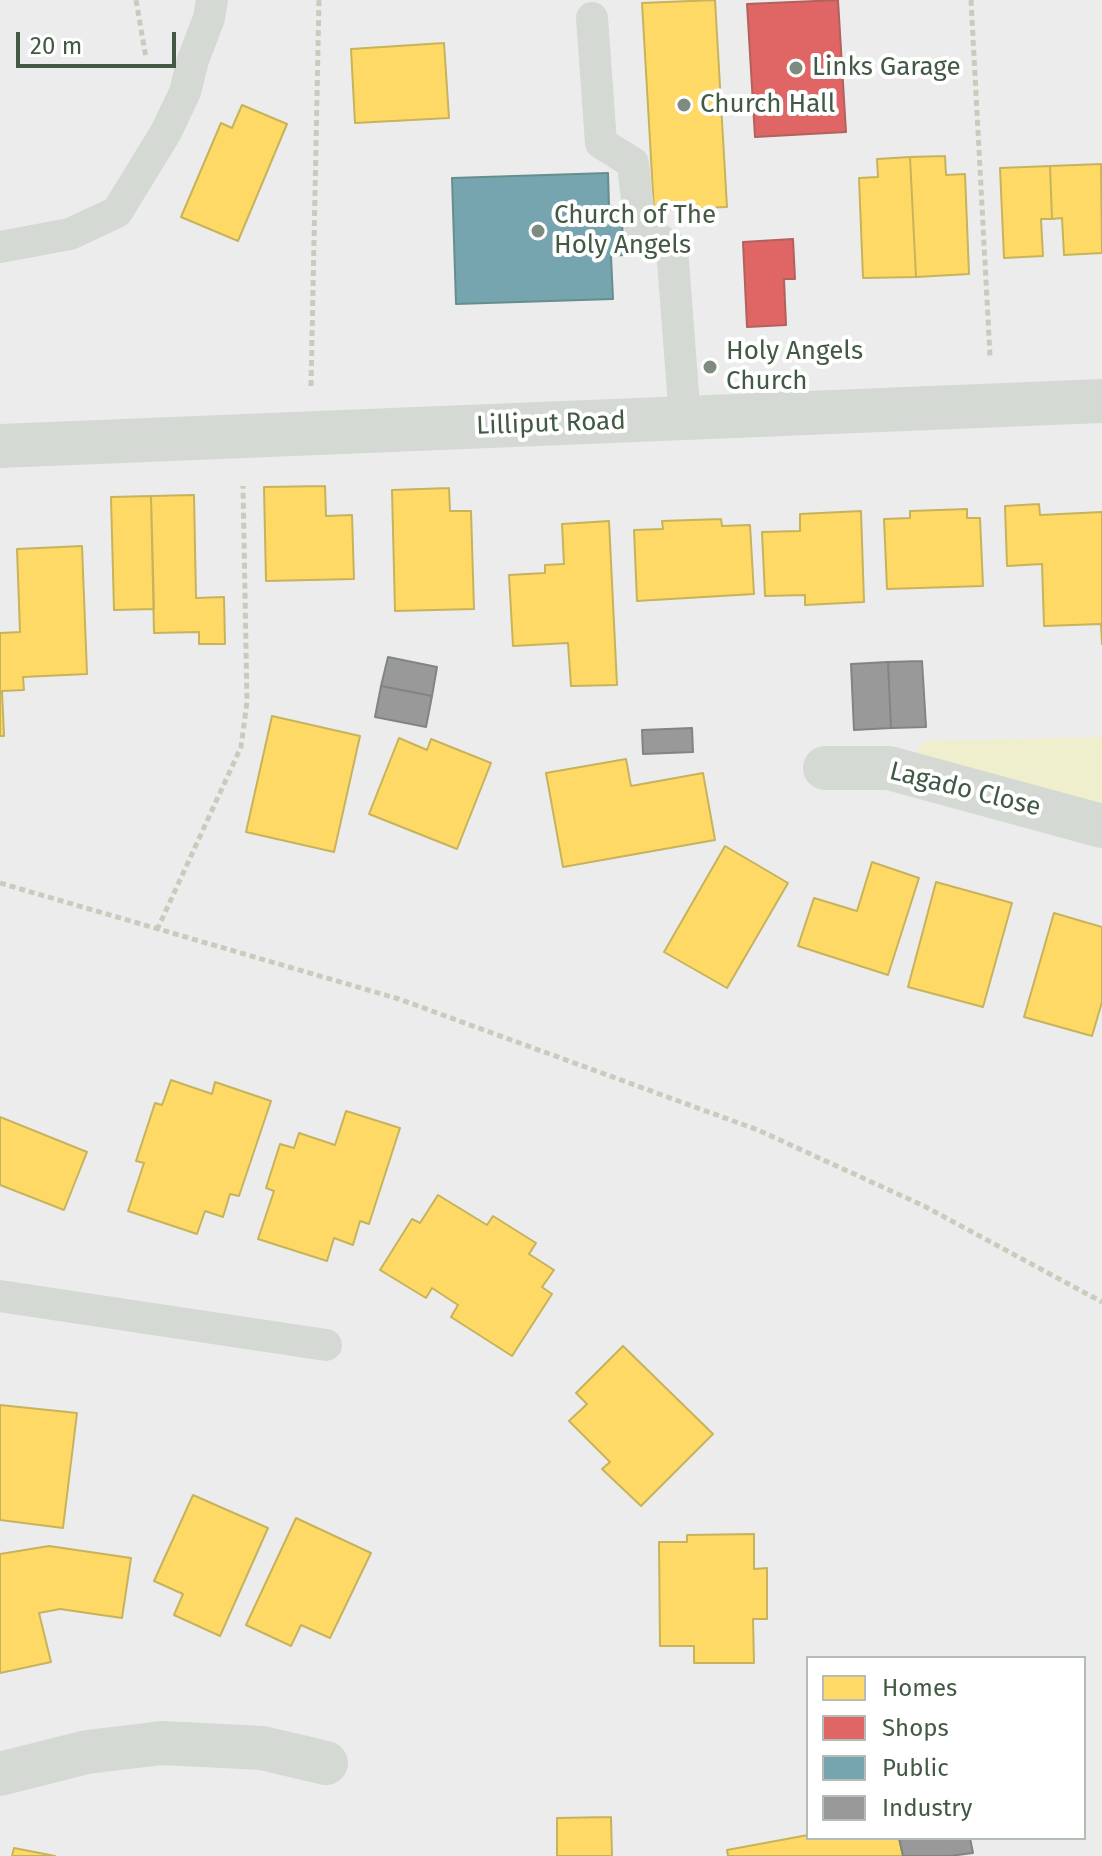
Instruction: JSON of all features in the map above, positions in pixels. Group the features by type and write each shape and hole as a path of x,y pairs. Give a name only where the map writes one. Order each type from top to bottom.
{"street":[{"name":"Lilliput Road","path":"0,446 1102,401"},
{"name":"Lagado Close","path":"825,768 889,768 1102,826"},
{"path":"0,1774 87,1752 162,1743 262,1748 326,1763"}],"lane":[{"path":"0,247 70,234 117,212 166,132 185,92 212,0"},
{"path":"592,18 601,143 633,163 640,227 672,248 685,419"},
{"path":"0,1296 326,1345"}],"path":[{"path":"305,435 314,368 319,0"},
{"path":"971,0 992,405"},
{"path":"157,930 241,747 247,702 241,437"},
{"path":"0,883 399,999 758,1130 924,1206 1102,1302"}],"green space":[{"path":"1102,737 1102,806 916,753 924,741"}],"building: Homes":[{"name":"Church Hall","path":"715,0 727,207 654,210 642,3"},
{"path":"444,43 449,118 355,123 351,49"},
{"path":"242,105 287,124 238,241 181,217 221,123 232,128"},
{"path":"945,156 946,175 965,174 969,274 916,277 910,157"},
{"path":"910,157 916,277 863,278 859,178 878,177 877,159"},
{"path":"1101,164 1102,253 1064,255 1062,218 1052,219 1050,166"},
{"path":"1050,166 1052,219 1041,219 1043,256 1004,258 1000,168"},
{"path":"325,486 326,516 352,515 354,579 266,581 264,487"},
{"path":"449,488 450,511 471,511 474,609 395,611 392,490"},
{"path":"194,495 196,598 224,597 225,644 199,644 199,632 154,633 151,496"},
{"path":"151,496 154,609 114,610 111,497"},
{"path":"1039,504 1040,515 1102,512 1102,644 1101,624 1044,626 1042,564 1007,566 1005,506"},
{"path":"967,509 967,518 980,518 983,586 887,589 884,519 910,518 910,511"},
{"path":"861,511 864,602 805,605 805,595 765,596 762,532 800,531 800,514"},
{"path":"721,519 722,526 750,525 754,594 637,601 634,530 663,529 662,521"},
{"path":"609,521 617,685 571,686 568,643 513,646 509,575 545,573 545,565 564,564 562,524"},
{"path":"82,546 87,674 23,677 24,690 2,691 4,736 0,736 0,633 20,632 17,549"},
{"path":"272,716 360,736 334,852 246,832"},
{"path":"399,738 427,750 431,739 491,763 457,849 369,814"},
{"path":"626,759 631,786 703,773 715,840 563,867 546,773"},
{"path":"725,846 788,883 727,988 664,952"},
{"path":"872,862 919,878 888,975 798,946 814,898 857,911"},
{"path":"936,882 1012,903 983,1007 908,987"},
{"path":"1054,913 1102,927 1102,1002 1092,1036 1024,1017"},
{"path":"171,1080 212,1094 215,1082 271,1101 239,1196 230,1194 223,1217 205,1211 197,1234 128,1211 144,1163 136,1161 155,1103 162,1105"},
{"path":"346,1111 400,1128 369,1224 360,1221 353,1245 334,1238 327,1261 258,1239 274,1191 266,1188 280,1144 294,1148 299,1133 335,1145"},
{"path":"0,1117 87,1152 64,1210 0,1185"},
{"path":"438,1195 487,1225 493,1216 536,1243 529,1254 554,1270 542,1287 552,1294 512,1356 451,1317 458,1305 432,1288 426,1298 380,1270 412,1219 420,1223"},
{"path":"623,1346 713,1434 641,1506 602,1469 610,1462 569,1421 587,1404 576,1393"},
{"path":"0,1405 77,1413 63,1528 0,1520"},
{"path":"193,1495 268,1528 220,1636 174,1615 183,1594 154,1581"},
{"path":"296,1518 371,1553 330,1638 301,1625 291,1646 246,1625"},
{"path":"754,1534 754,1569 767,1568 767,1619 753,1619 754,1663 694,1663 694,1646 660,1646 659,1542 687,1542 687,1535"},
{"path":"49,1546 131,1558 122,1618 60,1609 39,1613 51,1662 0,1673 0,1554"},
{"path":"611,1817 612,1856 557,1856 557,1818"},
{"path":"806,1835 806,1840 899,1840 903,1856 728,1856 727,1850"},
{"path":"14,1848 55,1856 12,1856"}],"building: Shops":[{"name":"Links Garage","path":"838,0 846,132 755,137 747,4"},
{"path":"793,239 795,279 784,279 786,325 747,327 743,242"}],"building: Public":[{"name":"Church of The Holy Angels","path":"608,173 609,207 622,206 623,255 611,256 613,299 456,304 452,178"}],"building: Industry":[{"path":"388,657 437,667 432,696 381,686"},
{"path":"922,661 926,727 891,728 888,662"},
{"path":"888,662 891,728 854,730 851,664"},
{"path":"381,686 432,696 426,727 375,717"},
{"path":"692,728 693,752 643,754 642,730"},
{"path":"899,1840 970,1840 973,1853 950,1856 903,1856"}],"place":[{"name":"Links Garage","path":"796,68"},
{"name":"Church Hall","path":"684,105"},
{"name":"Church of The Holy Angels","path":"538,231"},
{"name":"Holy Angels Church","path":"710,367"}]}
